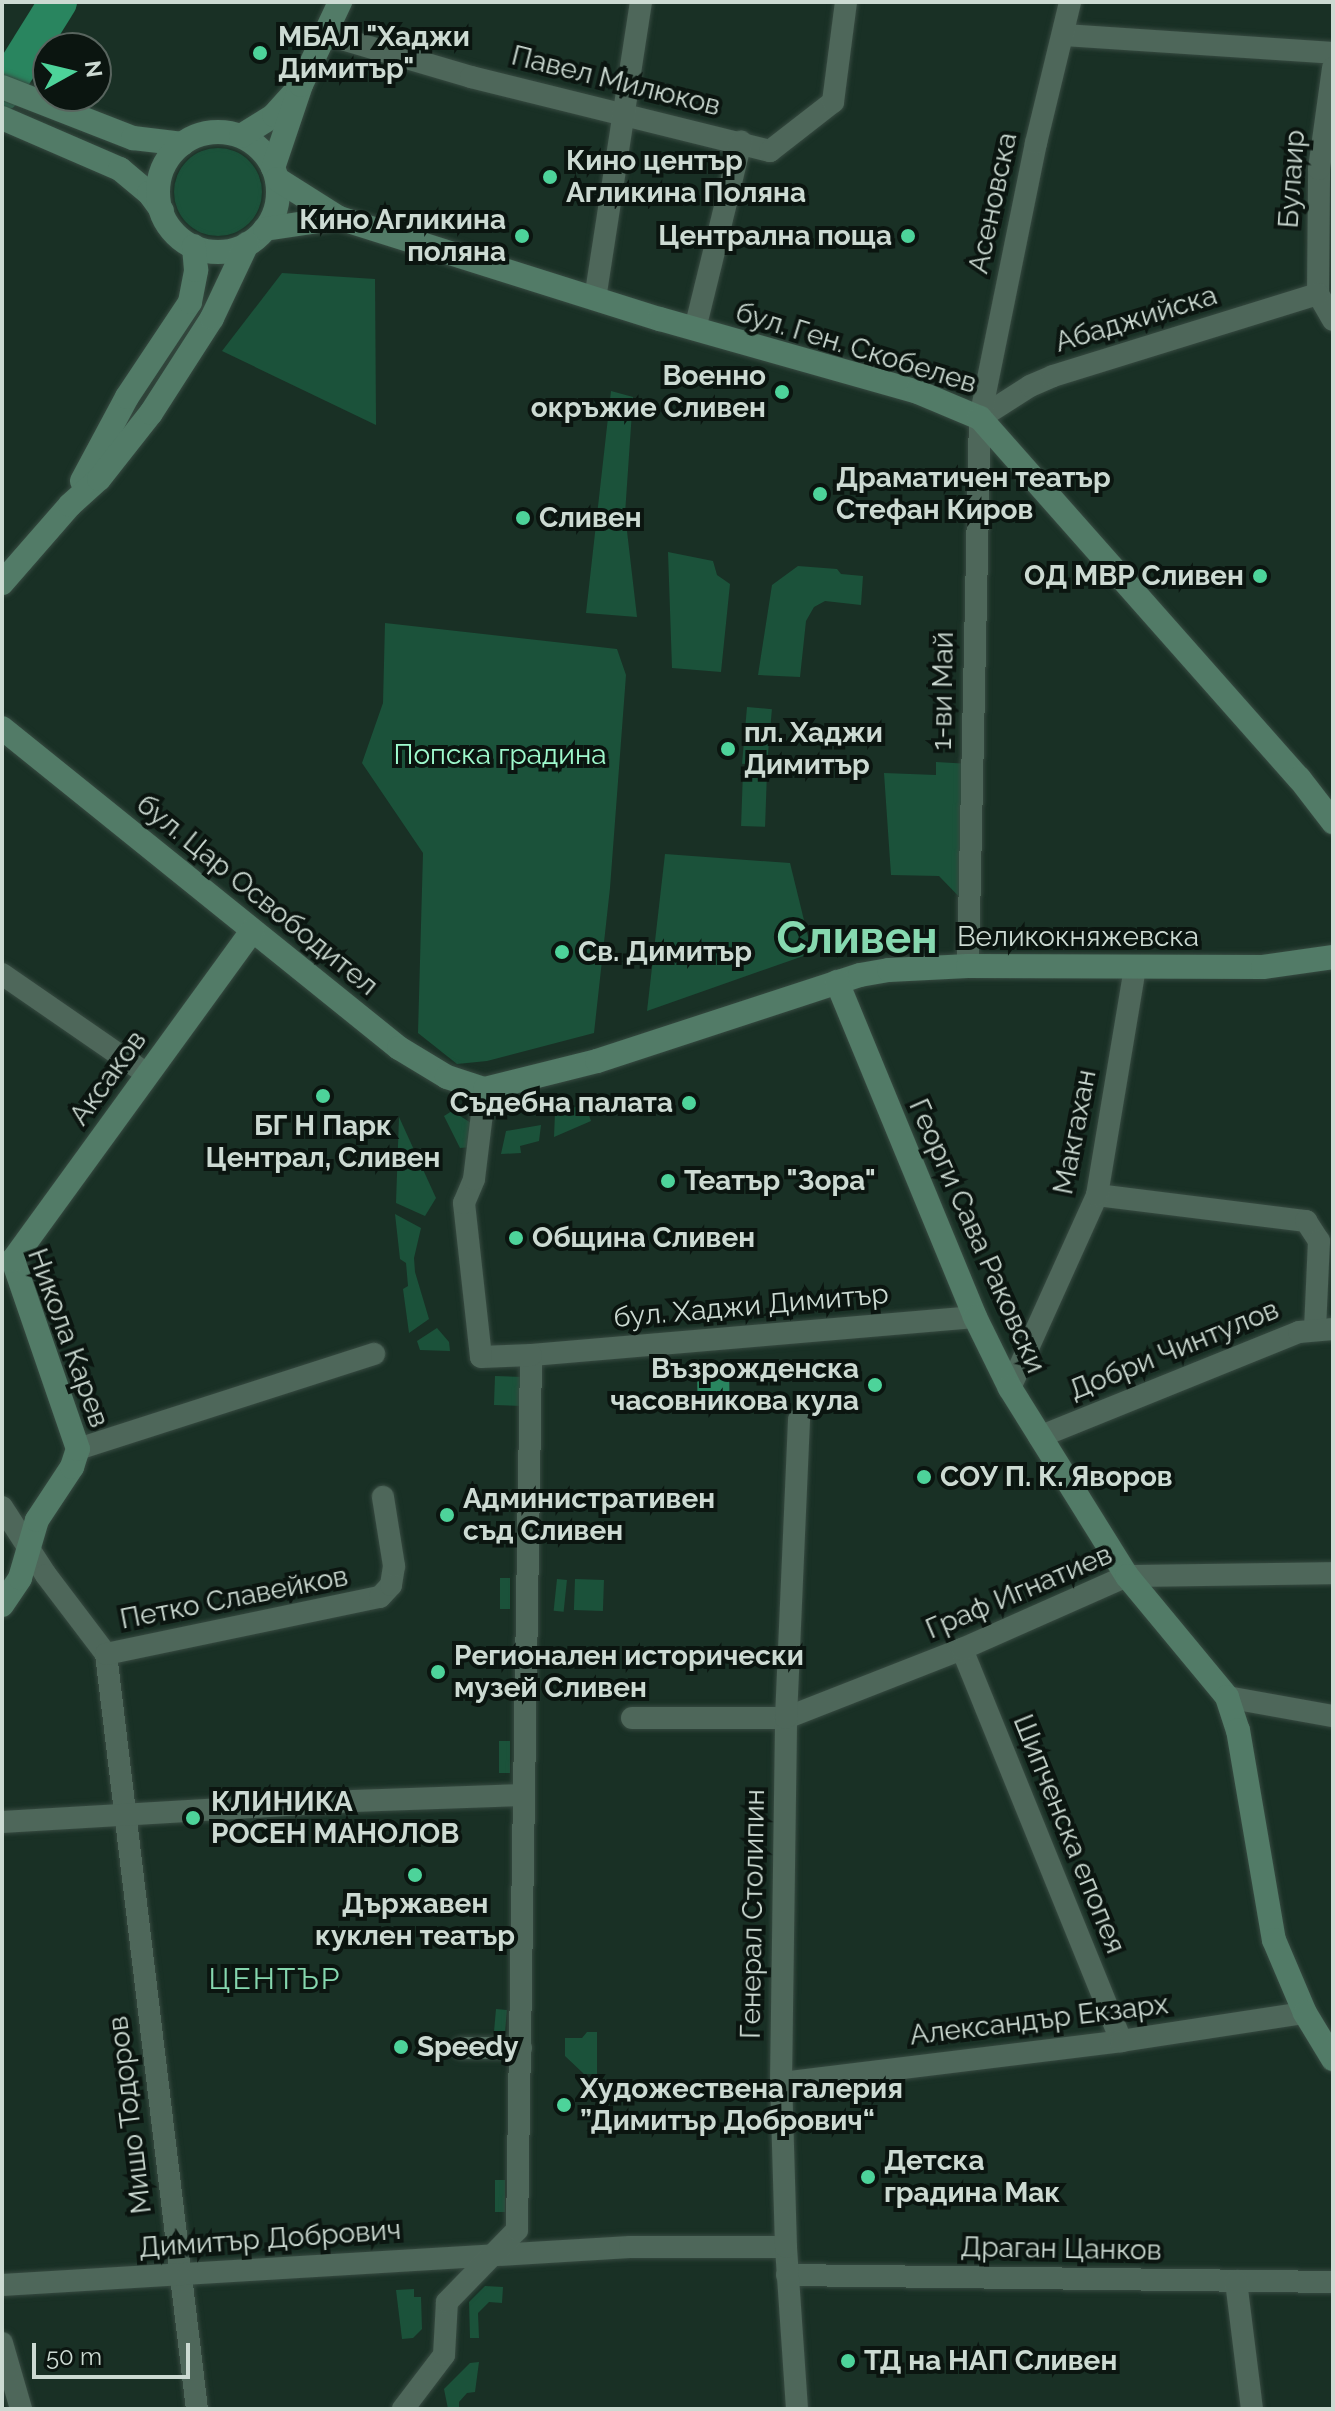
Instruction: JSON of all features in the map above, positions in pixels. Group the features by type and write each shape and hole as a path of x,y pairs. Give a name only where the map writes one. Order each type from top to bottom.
{"street":[{"path":"2,583 70,505 99,479 151,413 212,318 277,200 275,174 301,85 340,2"},
{"path":"595,299 641,2"},
{"name":"Павел Милюков","path":"325,34 471,77 770,151 833,102 846,2"},
{"name":"Асеновска","path":"980,418 1036,143 1070,2"},
{"path":"1064,35 1333,53"},
{"name":"Булаир","path":"1318,294 1319,169 1333,68"},
{"path":"241,136 274,115 301,85"},
{"path":"2,87 151,143 183,144"},
{"path":"2,118 120,169 149,193 174,232 194,246 212,251 230,250 256,236"},
{"path":"162,211 159,196 164,167 183,144 205,133 241,136 260,149 275,174"},
{"path":"695,329 741,142"},
{"name":"бул. Ген. Скобелев","path":"275,174 339,218 595,299 918,392 980,418 1299,778 1333,822"},
{"name":"бул. Ген. Скобелев","path":"256,236 339,218"},
{"path":"70,505 127,397 190,302 196,270 194,246"},
{"path":"1318,294 1333,320"},
{"name":"Абаджийска","path":"980,418 1030,386 1053,376 1318,294"},
{"name":"1-ви Май","path":"968,966 980,418"},
{"name":"бул. Цар Освободител","path":"2,728 252,931 420,1062 447,1077 495,1088"},
{"name":"Аксаков","path":"7,1254 147,1074 252,931"},
{"name":"Великокняжевска","path":"495,1088 597,1061 837,982 889,970 968,966 1263,967 1333,957"},
{"name":"Макгахан","path":"1010,1388 1097,1195 1135,968"},
{"path":"2,974 147,1074"},
{"name":"Георги Сава Раковски","path":"837,982 975,1317 1010,1388 1127,1576 1227,1697 1238,1730 1274,1940 1305,2013 1333,2059"},
{"path":"403,2409 444,2355 447,2302 517,2230 531,1355 481,1357 464,1203 474,1179 495,1088"},
{"path":"1097,1195 1306,1221 1319,1241 1324,1329"},
{"name":"Никола Карев","path":"7,1254 78,1449"},
{"name":"бул. Хаджи Димитър","path":"531,1355 975,1317"},
{"name":"Добри Чинтулов","path":"1039,1437 1324,1329"},
{"path":"2,1605 20,1578 37,1520 72,1467 78,1449 374,1354"},
{"name":"Генерал Столипин","path":"797,2409 787,2275 781,2083 786,1718 799,1419"},
{"name":"Петко Славейков","path":"125,1814 106,1654 380,1597 391,1585 394,1566 383,1497"},
{"path":"2,1507 46,1575 106,1654"},
{"name":"Граф Игнатиев","path":"786,1718 962,1649 1127,1576 1333,1573"},
{"name":"Шипченска епопея","path":"962,1649 1121,2041"},
{"path":"1227,1697 1333,1716"},
{"path":"632,1718 786,1718"},
{"path":"2,1822 353,1801 524,1795"},
{"name":"Мишо Тодоров","path":"125,1814 197,2409"},
{"name":"Александър Екзарх","path":"781,2083 1121,2041 1305,2013"},
{"path":"462,2048 521,2048"},
{"name":"Димитър Добрович","path":"2,2285 630,2247 786,2247"},
{"name":"Драган Цанков","path":"787,2275 1333,2282"},
{"path":"1236,2281 1252,2409"},
{"path":"2,2343 21,2409"}],"green space":[{"path":"209,148 227,148 243,155 255,167 262,183 262,201 255,217 243,229 227,236 209,236 193,229 181,217 174,201 174,183 181,167 193,155"},
{"path":"282,273 375,279 376,425 222,351"},
{"path":"611,391 633,397 625,514 637,617 586,613"},
{"path":"668,552 713,561 717,575 730,584 721,672 672,668"},
{"path":"798,566 837,569 841,574 863,576 861,605 825,601 814,607 806,621 800,677 758,675 772,585"},
{"name":"Попска градина","path":"385,623 617,649 626,675 610,888 594,1033 487,1061 457,1064 418,1033 423,853 362,763 383,703"},
{"path":"747,707 772,709 767,766 742,764"},
{"path":"936,762 971,764 969,907 939,876 891,875 884,773 936,775"},
{"path":"743,771 767,772 765,827 741,826"},
{"path":"665,854 790,863 812,953 647,1011"},
{"path":"585,1104 591,1121 554,1137 555,1113"},
{"path":"452,1111 476,1126 472,1147 460,1148 444,1116"},
{"path":"399,1117 436,1198 425,1216 396,1203"},
{"path":"541,1125 539,1141 520,1146 521,1153 501,1154 506,1131"},
{"path":"395,1214 421,1228 414,1258 415,1272 429,1319 409,1333 403,1289 408,1286 406,1263 400,1259"},
{"path":"437,1328 449,1342 450,1351 420,1350 417,1341"},
{"path":"495,1376 524,1377 523,1406 494,1405"},
{"path":"500,1578 510,1578 510,1609 500,1609"},
{"path":"557,1579 567,1580 564,1612 554,1611"},
{"path":"575,1579 604,1580 603,1611 574,1610"},
{"path":"499,1741 510,1741 510,1773 499,1773"},
{"path":"496,2009 507,2010 504,2042 493,2041"},
{"path":"587,2032 597,2032 597,2074 584,2074 565,2056 565,2038 582,2038"},
{"path":"495,2180 505,2180 505,2212 495,2212"},
{"path":"485,2286 503,2287 502,2303 489,2302 478,2313 479,2338 470,2338 469,2302"},
{"path":"414,2289 414,2297 421,2297 422,2329 413,2338 402,2339 396,2290"},
{"path":"479,2362 475,2392 467,2393 459,2402 459,2409 448,2409 444,2389 470,2363"}],"shaded area":[{"path":"729,1367 730,1407 698,1408 697,1368"}],"waterway":[{"name":"Асеновска","path":"2,92 58,2"}],"place":[{"name":"МБАЛ \"Хаджи Димитър\"","path":"260,53"},
{"name":"Кино център Агликина Поляна","path":"550,177"},
{"name":"Кино Агликина поляна","path":"522,236"},
{"name":"Централна поща","path":"908,236"},
{"name":"Военно окръжие Сливен","path":"782,392"},
{"name":"Драматичен театър Стефан Киров","path":"820,494"},
{"name":"Сливен","path":"523,518"},
{"name":"ОД МВР Сливен","path":"1260,576"},
{"name":"пл. Хаджи Димитър","path":"728,749"},
{"name":"Св. Димитър","path":"562,952"},
{"name":"БГ H Парк Централ, Сливен","path":"323,1096"},
{"name":"Съдебна палата","path":"689,1103"},
{"name":"Театър \"Зора\"","path":"668,1181"},
{"name":"Община Сливен","path":"516,1238"},
{"name":"Възрожденска часовникова кула","path":"875,1385"},
{"name":"СОУ П. К. Яворов","path":"924,1477"},
{"name":"Административен съд Сливен","path":"447,1515"},
{"name":"Регионален исторически музей Сливен","path":"438,1672"},
{"name":"КЛИНИКА РОСЕН МАНОЛОВ","path":"193,1818"},
{"name":"Държавен куклен театър","path":"415,1875"},
{"name":"Speedy","path":"401,2047"},
{"name":"Художествена галерия ”Димитър Добрович“","path":"564,2105"},
{"name":"Детска градина Мак","path":"868,2177"},
{"name":"ТД на НАП Сливен","path":"848,2361"}],"district":[{"name":"Сливен","path":"857,938"},
{"name":"ЦЕНТЪР","path":"275,1979"}]}
